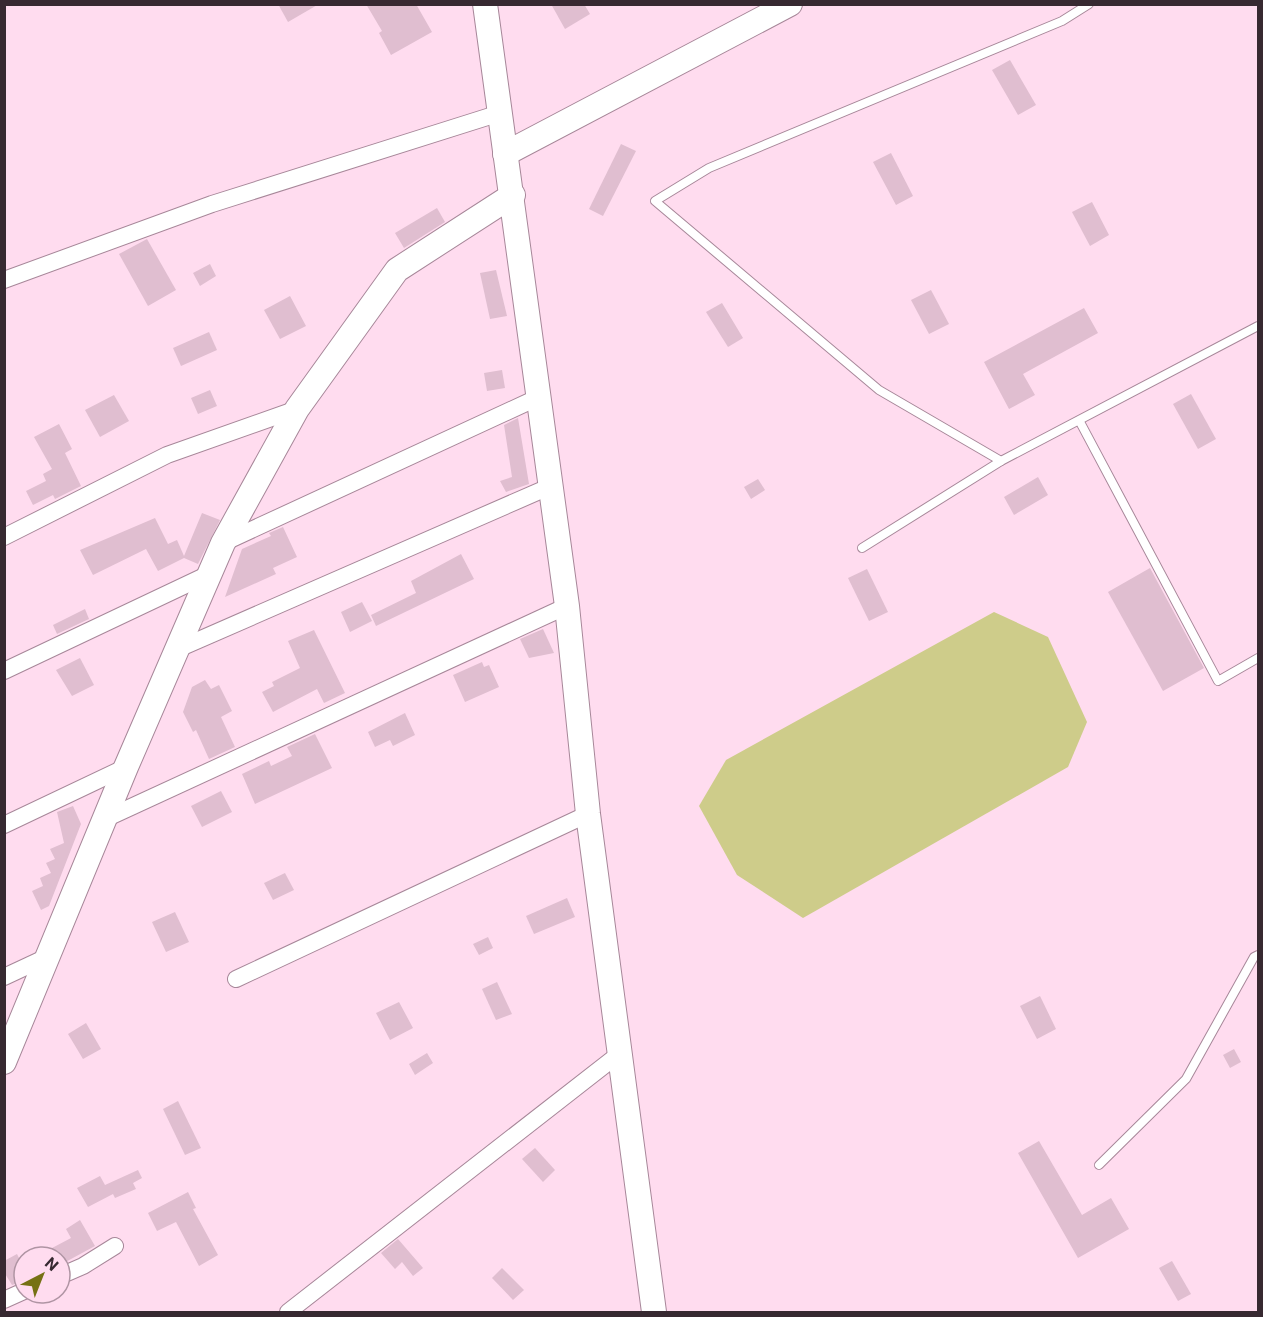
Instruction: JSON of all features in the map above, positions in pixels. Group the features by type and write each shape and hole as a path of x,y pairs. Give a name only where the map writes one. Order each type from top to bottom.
{"street":[{"path":"485,4 540,397 567,606 588,814 654,1312"},
{"path":"506,154 789,4"},
{"path":"4,280 212,204 500,113"},
{"path":"4,1062 126,767 223,543 297,409 397,270 513,195"},
{"path":"223,543 540,397"},
{"path":"4,537 167,455 297,409"},
{"path":"178,649 551,486"},
{"path":"4,671 211,573"},
{"path":"105,819 567,606"},
{"path":"4,825 126,767"},
{"path":"236,979 588,814"},
{"path":"4,977 49,956"},
{"path":"291,1312 619,1054"},
{"path":"72,1271 115,1245"}],"lane":[{"path":"1002,461 879,390 655,201 709,168 1040,30 1089,4"},
{"path":"862,548 1002,461 1080,422 1258,326"},
{"path":"1080,422 1218,681 1258,658"},
{"path":"1099,1165 1186,1078 1254,957 1258,955"}],"shaded area":[{"path":"994,612 1048,637 1087,722 1068,767 803,918 737,875 699,806 726,760"}],"building":[{"path":"278,4 319,4 288,22"},
{"path":"366,4 416,4 432,32 391,55 379,33 382,31"},
{"path":"551,4 584,4 590,14 565,29"},
{"path":"1010,60 1036,105 1018,115 992,70"},
{"path":"621,144 636,151 603,216 589,209"},
{"path":"891,153 913,196 896,205 873,162"},
{"path":"1092,202 1109,235 1090,246 1072,212"},
{"path":"437,208 445,222 404,248 395,233"},
{"path":"147,239 176,290 148,306 119,254"},
{"path":"210,264 216,276 200,286 193,273"},
{"path":"496,270 507,316 490,319 480,273"},
{"path":"931,290 949,324 929,334 911,300"},
{"path":"290,296 306,326 280,339 264,310"},
{"path":"722,303 743,338 728,347 706,312"},
{"path":"1084,308 1098,333 1023,374 1035,395 1009,409 984,362"},
{"path":"209,332 217,350 181,366 173,348"},
{"path":"502,370 505,388 487,391 484,373"},
{"path":"210,390 217,406 198,414 191,398"},
{"path":"1191,394 1216,439 1198,449 1173,404"},
{"path":"114,395 129,421 100,437 85,410"},
{"path":"518,418 529,484 506,492 500,481 512,477 504,425"},
{"path":"59,424 72,449 65,453 81,486 55,499 53,495 33,505 26,491 46,481 43,474 52,469 34,437"},
{"path":"1038,477 1048,495 1014,515 1004,497"},
{"path":"758,479 765,490 751,499 744,487"},
{"path":"202,513 220,520 198,564 184,558 158,571 146,549 93,575 80,550 155,518 168,544 177,540 184,556"},
{"path":"283,527 297,557 273,568 276,574 225,597 242,549 271,536 269,533"},
{"path":"461,554 474,579 376,626 371,615 416,593 411,581"},
{"path":"1150,568 1204,668 1163,691 1108,592"},
{"path":"867,569 888,612 869,621 848,578"},
{"path":"362,602 372,621 350,632 341,612"},
{"path":"85,609 89,619 57,634 53,625"},
{"path":"543,629 554,653 529,658 520,639"},
{"path":"314,630 345,693 324,703 317,689 273,712 262,692 274,686 272,682 300,668 288,641"},
{"path":"80,658 94,685 72,696 56,670"},
{"path":"482,662 484,667 489,665 499,687 465,702 453,675"},
{"path":"205,680 211,689 219,685 232,711 221,717 235,747 209,759 196,730 193,732 183,712 192,687"},
{"path":"405,713 415,735 393,746 390,740 375,747 368,732"},
{"path":"315,734 332,768 255,804 242,774 269,761 271,766 292,756 287,747"},
{"path":"221,791 232,812 202,827 191,806"},
{"path":"73,806 81,824 49,906 41,910 32,891 43,886 40,878 51,873 46,863 55,859 50,849 64,843 57,812"},
{"path":"285,873 294,890 273,900 264,883"},
{"path":"567,898 575,917 534,934 526,916"},
{"path":"175,912 189,942 166,952 152,922"},
{"path":"488,937 493,948 479,955 473,944"},
{"path":"497,982 512,1014 496,1020 482,989"},
{"path":"1040,996 1056,1029 1037,1039 1020,1006"},
{"path":"399,1002 413,1028 390,1040 376,1013"},
{"path":"86,1023 101,1049 83,1059 68,1034"},
{"path":"1234,1049 1241,1062 1230,1068 1223,1055"},
{"path":"427,1053 433,1063 415,1075 409,1064"},
{"path":"178,1101 201,1148 185,1155 163,1109"},
{"path":"1039,1141 1082,1215 1111,1198 1129,1229 1078,1258 1018,1153"},
{"path":"535,1148 555,1170 543,1182 522,1159"},
{"path":"138,1170 142,1178 133,1183 136,1189 115,1198 113,1194 88,1207 77,1188 100,1176 105,1185"},
{"path":"188,1192 196,1208 193,1209 218,1255 199,1266 176,1222 157,1231 148,1213"},
{"path":"80,1220 95,1246 72,1258 72,1245 58,1245 71,1238 66,1229"},
{"path":"398,1239 423,1268 413,1276 402,1262 395,1269 381,1253"},
{"path":"12,1257 12,1285 4,1272 4,1261"},
{"path":"1172,1261 1191,1294 1178,1301 1159,1268"},
{"path":"502,1268 524,1290 513,1300 492,1278"}]}
